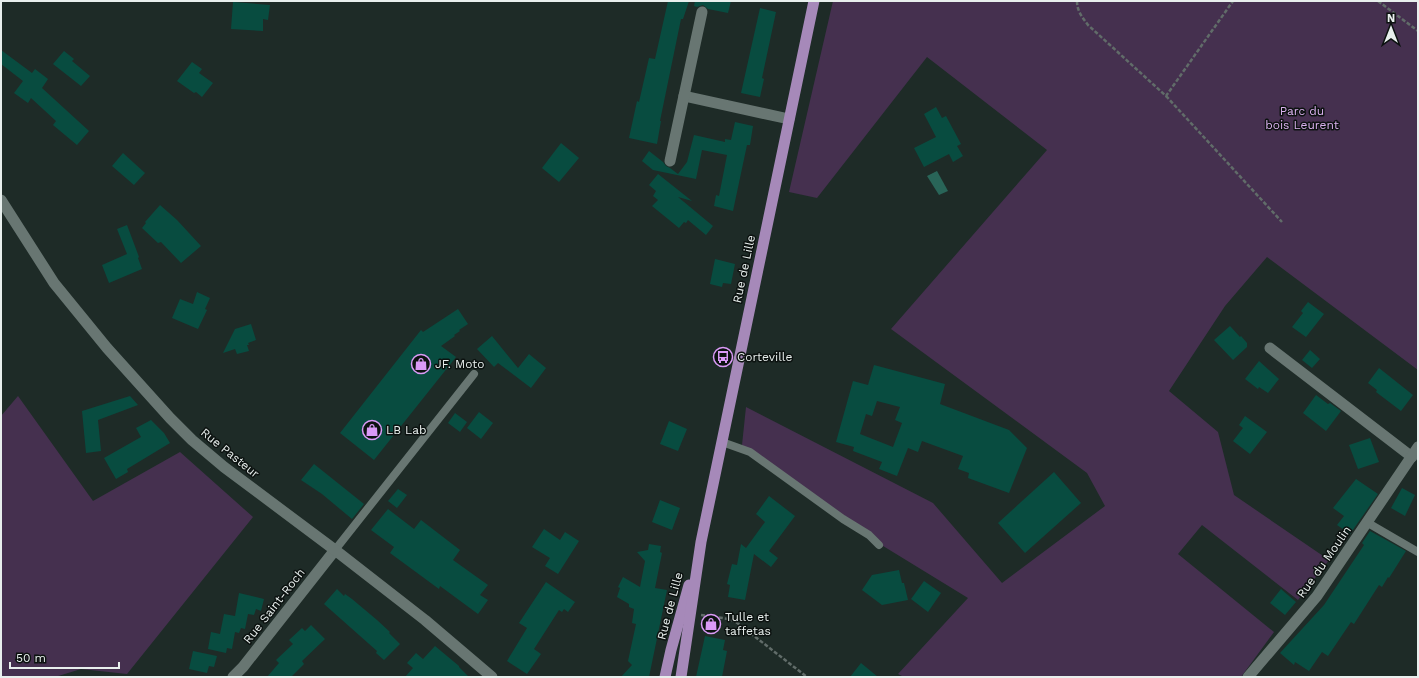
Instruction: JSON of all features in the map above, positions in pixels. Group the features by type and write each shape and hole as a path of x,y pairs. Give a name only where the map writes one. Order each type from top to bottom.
{"main road":[{"name":"Rue de Lille","path":"665,677 701,542 814,1"},
{"name":"Rue de Lille","path":"681,677 701,542"}],"street":[{"path":"670,161 702,12"},
{"path":"684,96 789,119"},
{"name":"Rue Pasteur","path":"1,200 54,283 107,348 170,418 192,440 451,641 492,677"},
{"path":"1270,348 1412,457"},
{"name":"Rue du Moulin","path":"1248,677 1317,596 1368,523 1418,447"},
{"name":"Rue Saint-Roch","path":"233,677 243,667 335,550"}],"lane":[{"path":"335,550 474,374"},
{"path":"722,442 750,452 839,516 869,535 879,545"},
{"path":"1368,523 1418,552"}],"path":[{"path":"1077,1 1077,7 1080,15 1088,25 1166,96 1282,222"},
{"path":"1166,96 1233,1"},
{"path":"1378,1 1418,31"},
{"path":"691,613 729,619 736,622 806,677"}],"green space":[{"name":"Parc du bois Leurent","path":"833,1 1418,1 1418,370 1267,257 1225,306 1169,391 1218,432 1234,495 1329,560 1298,600 1202,525 1178,554 1274,632 1241,677 904,677 898,674 968,598 839,519 742,445 746,407 933,503 1002,583 1105,506 1087,473 891,329 1047,150 927,57 817,198 789,192"},
{"path":"18,396 93,501 180,452 253,517 127,674 81,669 55,677 1,677 1,416"}],"shaded area":[{"path":"937,171 948,191 939,195 927,176"}],"building":[{"path":"668,1 689,1 683,19 681,19 660,121 657,144 629,138 637,101 639,102 649,58 655,59"},
{"path":"695,1 731,1 728,13 708,9 703,5 697,7 694,6"},
{"path":"233,2 270,5 268,20 263,19 263,31 231,29"},
{"path":"760,8 776,12 762,78 764,79 760,97 741,93"},
{"path":"1,50 32,73 35,69 48,79 42,88 89,131 77,145 53,125 56,121 31,98 28,103 14,93 23,81 1,64"},
{"path":"64,51 74,59 72,61 90,76 81,86 53,64"},
{"path":"192,62 202,69 199,73 213,83 202,97 177,81"},
{"path":"936,107 942,118 946,116 961,144 957,146 963,156 953,162 949,154 924,167 914,148 936,137 924,114"},
{"path":"735,122 753,126 750,145 747,145 733,211 714,206 716,195 719,196 727,155 702,150 696,179 653,170 642,161 649,151 678,174 687,162 694,135 725,142 725,139 731,140"},
{"path":"561,143 579,158 559,182 542,168"},
{"path":"123,153 145,173 134,185 112,166"},
{"path":"658,174 692,201 678,197 713,226 706,235 688,220 679,228 652,206 658,200 653,196 656,191 649,185"},
{"path":"160,205 177,220 201,246 181,263 161,242 158,243 142,228 146,223 145,222"},
{"path":"127,225 142,269 109,283 102,265 127,254 117,229"},
{"path":"715,259 735,264 731,284 723,283 722,287 710,284"},
{"path":"197,292 210,298 205,309 207,310 198,329 172,318 180,299 193,304"},
{"path":"1308,302 1324,314 1306,337 1292,327 1303,313 1301,311"},
{"path":"458,309 468,324 441,346 456,357 374,460 340,433 421,330 423,332"},
{"path":"251,324 256,340 248,343 249,345 247,345 249,351 237,354 235,349 223,353 235,329"},
{"path":"1230,326 1247,343 1247,347 1233,360 1214,340"},
{"path":"492,336 518,368 529,354 546,368 531,388 498,363 494,367 477,349"},
{"path":"1310,350 1320,359 1312,368 1302,360"},
{"path":"1259,361 1279,379 1268,393 1259,387 1258,389 1245,379"},
{"path":"874,365 945,384 940,404 1009,430 1027,448 1009,493 968,478 969,473 958,469 963,456 922,441 918,452 908,448 897,476 879,469 882,462 853,451 854,447 836,442 853,381 868,385","holes":["877,401 900,407 895,420 902,423 893,447 860,434 866,414 872,416"]},
{"path":"1379,368 1413,395 1401,411 1376,392 1377,390 1368,383"},
{"path":"1316,395 1341,411 1326,431 1303,413"},
{"path":"130,396 138,405 98,420 101,451 86,453 82,411"},
{"path":"479,412 493,423 481,439 467,428"},
{"path":"455,413 467,422 460,432 448,423"},
{"path":"1245,416 1267,432 1250,454 1233,441 1243,428 1239,425"},
{"path":"151,420 164,433 170,443 127,469 128,472 116,479 104,458 141,437 136,428"},
{"path":"669,421 687,429 678,451 660,444"},
{"path":"1370,438 1379,462 1358,469 1349,445"},
{"path":"314,464 364,504 352,519 322,494 301,480"},
{"path":"1054,472 1081,503 1025,553 998,523"},
{"path":"1356,479 1378,494 1350,534 1337,525 1344,516 1333,508"},
{"path":"1402,488 1415,495 1405,516 1391,508"},
{"path":"398,489 407,495 397,508 388,501"},
{"path":"769,496 795,516 769,551 778,558 771,567 754,554 745,600 728,597 730,585 727,584 732,564 737,565 741,544 746,548 765,522 756,514"},
{"path":"660,500 680,508 672,530 652,522"},
{"path":"388,509 414,529 421,520 460,550 453,560 488,585 480,595 488,600 478,614 440,586 439,589 390,553 394,547 371,530"},
{"path":"544,529 560,540 565,532 579,541 558,574 545,566 550,558 532,547"},
{"path":"1370,531 1406,551 1389,578 1388,577 1382,587 1379,585 1354,624 1351,622 1328,656 1322,652 1309,671 1295,662 1294,665 1280,653 1324,605 1364,545 1362,543"},
{"path":"649,544 661,546 660,552 662,553 655,588 667,590 649,677 621,677 632,665 628,661 636,624 632,623 634,609 629,607 629,604 617,597 620,588 618,587 623,577 640,587 645,561 637,552 648,550"},
{"path":"899,570 908,600 882,605 862,590 872,575"},
{"path":"924,581 941,593 928,612 911,599"},
{"path":"546,582 575,602 568,612 564,609 562,612 559,610 534,649 541,654 527,674 507,661 527,628 519,623"},
{"path":"337,589 344,596 345,594 352,599 377,620 400,644 384,660 376,653 377,651 324,604"},
{"path":"1281,589 1296,602 1285,615 1270,603"},
{"path":"239,593 264,599 261,611 256,609 254,615 248,614 245,629 241,628 239,633 235,632 232,649 227,648 226,653 208,649 211,632 220,634 224,614 235,616"},
{"path":"311,625 325,639 302,661 304,664 291,677 267,677 279,663 276,660 293,644 289,640 302,628 305,631"},
{"path":"705,636 725,640 723,650 727,651 722,677 696,677"},
{"path":"435,646 459,666 469,677 405,677 413,668 407,663 416,653 423,659"},
{"path":"193,651 217,656 214,667 209,666 207,673 189,669"},
{"path":"861,663 878,677 850,677"}],"place":[{"name":"Corteville","path":"723,357"},
{"name":"JF. Moto","path":"421,364"},
{"name":"LB Lab","path":"372,430"},
{"name":"Tulle et taffetas","path":"711,624"}]}
